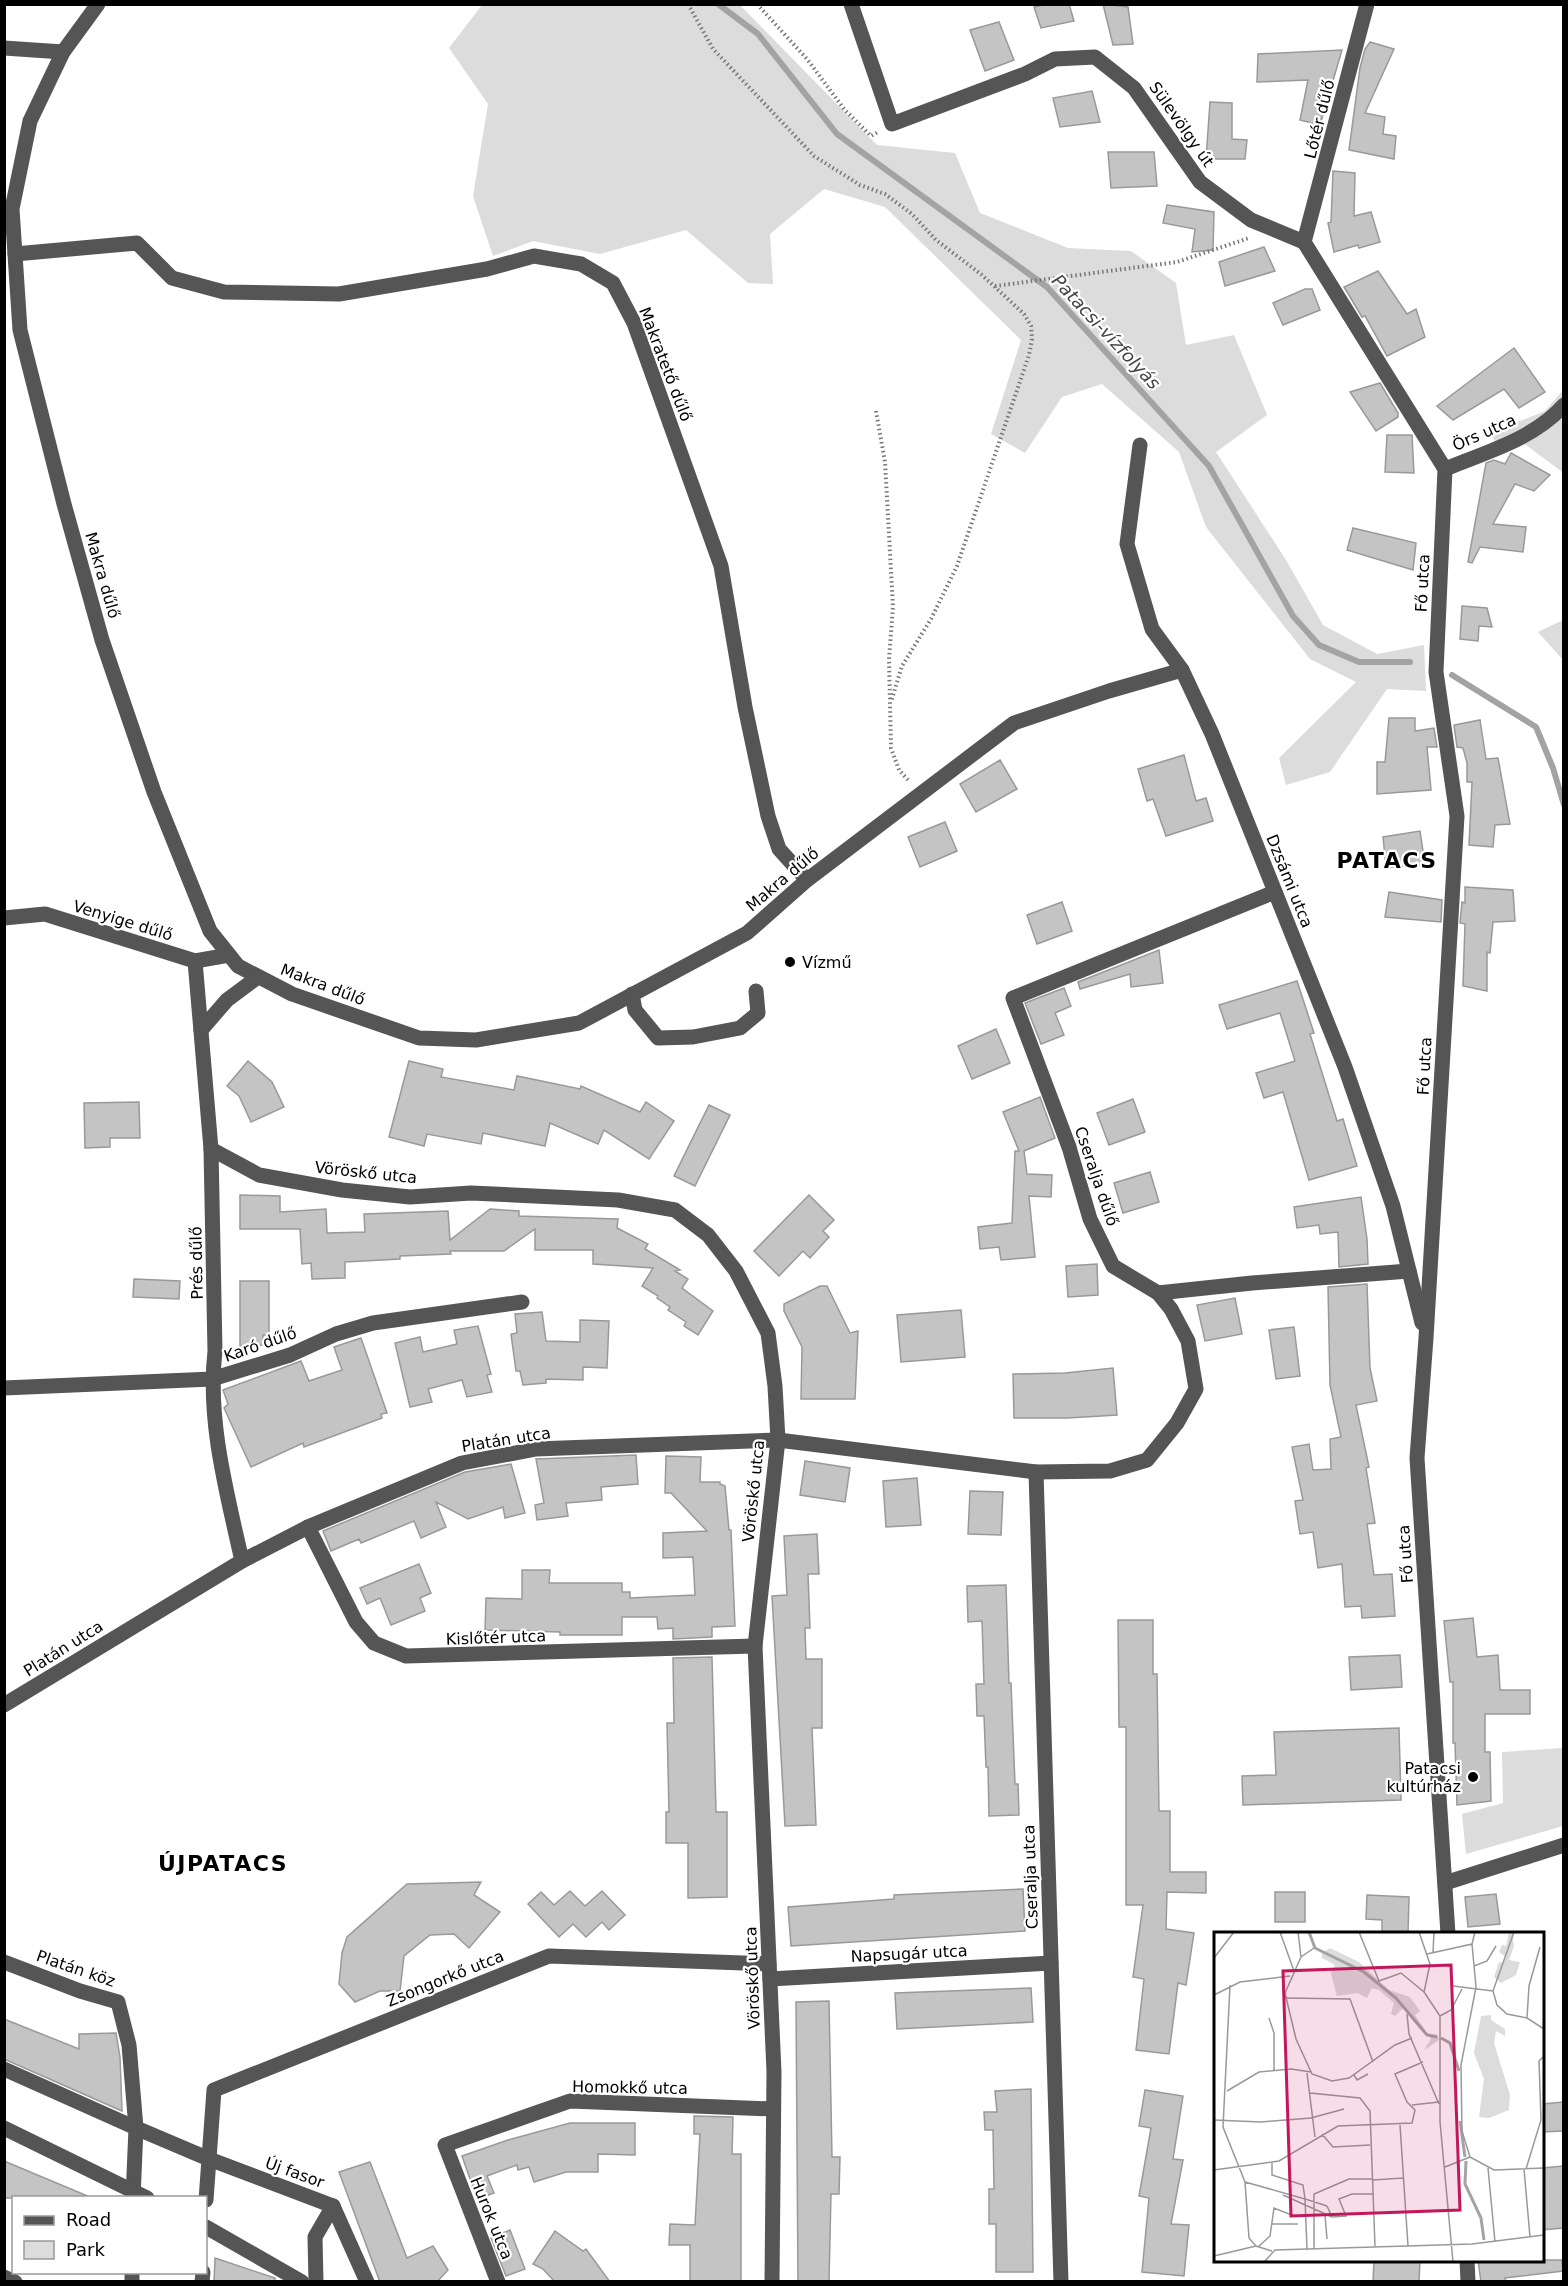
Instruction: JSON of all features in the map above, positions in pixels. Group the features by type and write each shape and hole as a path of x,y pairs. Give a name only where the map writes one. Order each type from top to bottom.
{"street":[{"path":"4,48 63,52 98,4"},
{"path":"851,4 892,124"},
{"name":"Lőtér dűlő","path":"1304,242 1367,4"},
{"name":"Makra dűlő","path":"63,52 30,121 12,209 20,330 64,504 102,640 154,792 210,931 238,966 292,994 419,1038 476,1040 579,1023 747,933 807,880 1014,723 1182,670"},
{"name":"Sülevölgy út","path":"892,124 1025,74 1055,59 1095,57 1134,88 1200,182 1251,220 1304,242"},
{"path":"1304,242 1445,469"},
{"name":"Makratető dűlő","path":"15,254 137,243 172,278 224,292 339,294 487,269 534,256 581,264 613,284 634,323 721,566 745,707 768,816 779,849 807,880"},
{"name":"Örs utca","path":"1445,469 1515,441 1554,416 1563,405"},
{"name":"Dzsámi utca","path":"1140,445 1127,544 1152,629 1182,670 1212,734 1345,1066 1393,1206 1426,1338"},
{"name":"Fő utca","path":"1445,469 1436,672 1456,816 1417,1458 1448,1932"},
{"name":"Cseralja dűlő","path":"1036,1472 1110,1471 1148,1460 1177,1423 1196,1389 1188,1341 1171,1309 1158,1293 1113,1266 1095,1228 1069,1147 1013,998 1275,892"},
{"name":"Venyige dűlő","path":"4,918 45,914 195,962 229,955"},
{"name":"Prés dűlő","path":"195,962 211,1149 215,1351 212,1379 222,1472 242,1561"},
{"path":"201,1030 227,1000 258,977"},
{"path":"632,994 635,1010 658,1038 670,1038 693,1037 740,1028 758,1013 756,991"},
{"name":"Vöröskő utca","path":"211,1149 259,1175 342,1190 410,1197 471,1192 618,1200 675,1210 708,1235 736,1271 768,1333 775,1386 778,1440 755,1646 770,1971 773,2109 772,2282"},
{"path":"1158,1293 1409,1271"},
{"name":"Karó dűlő","path":"4,1389 212,1379 290,1355 336,1334 372,1323 522,1302"},
{"name":"Platán utca","path":"4,1705 242,1561 308,1527 462,1463 536,1449 778,1440 1036,1472"},
{"name":"Cseralja utca","path":"1036,1472 1061,2282"},
{"name":"Kislőtér utca","path":"308,1527 356,1622 374,1643 406,1656 755,1646"},
{"path":"1445,1883 1563,1845"},
{"name":"Zsongorkő utca","path":"209,2160 214,2090 549,1956 770,1971"},
{"name":"Platán köz","path":"4,1962 80,1991 118,2002 129,2045 136,2128"},
{"name":"Napsugár utca","path":"770,1971 1051,1963"},
{"path":"4,2069 136,2128 137,2195 4,2128"},
{"name":"Homokkő utca","path":"453,2168 445,2145 570,2101 773,2109"},
{"name":"Új fasor","path":"136,2128 209,2160 333,2205 315,2237 316,2282"},
{"path":"206,2196 209,2160"},
{"name":"Hurok utca","path":"453,2168 498,2282"},
{"path":"333,2205 367,2282"},
{"path":"207,2228 302,2282"},
{"path":"1467,2262 1468,2282"},
{"path":"4,2277 15,2282"}],"path":[{"path":"688,4 713,49 814,156 860,185 885,194 912,214 936,240 995,286 1024,314 1031,326 1032,339 1029,355 957,566 931,619 902,666 891,702"},
{"path":"757,4 807,59 844,109 871,136 892,124"},
{"path":"995,286 1178,262 1272,230"},
{"path":"876,411 885,462 893,607 889,659 891,748 899,770 911,784 926,792"}],"green space":[{"path":"482,5 740,5 877,145 955,153 980,213 1068,248 1131,251 1176,283 1186,345 1234,335 1267,415 1216,452 1286,560 1323,625 1377,654 1424,645 1426,691 1387,689 1330,772 1286,785 1279,758 1356,682 1310,659 1206,527 1179,452 1102,384 1062,397 1025,453 991,434 1021,340 885,207 824,189 770,234 773,284 748,283 686,230 600,254 533,241 493,256 473,196 488,104 449,48"},
{"path":"1563,390 1563,477 1561,471 1522,442 1502,453 1490,433 1545,411"},
{"path":"1563,620 1563,660 1538,632"},
{"path":"1563,1748 1563,1826 1466,1854 1462,1814 1503,1803 1502,1752"}],"building":[{"path":"1069,4 1074,21 1041,28 1034,7"},
{"path":"1103,4 1128,7 1133,44 1113,45"},
{"path":"999,22 1014,60 985,71 970,30"},
{"path":"1370,42 1394,49 1365,113 1385,117 1383,134 1396,136 1394,159 1349,150 1360,68 1365,49"},
{"path":"1342,50 1320,125 1300,120 1308,80 1257,82 1258,54"},
{"path":"1092,91 1100,122 1060,127 1053,98"},
{"path":"1210,102 1232,103 1232,139 1247,140 1245,159 1206,159"},
{"path":"1108,152 1154,152 1157,186 1111,188"},
{"path":"1333,171 1355,173 1354,216 1371,212 1380,242 1334,252 1328,223 1331,222"},
{"path":"1167,205 1214,212 1213,250 1192,252 1195,229 1163,223"},
{"path":"1264,247 1275,271 1225,286 1219,262"},
{"path":"1378,271 1407,314 1416,309 1425,337 1387,356 1365,316 1362,317 1344,287"},
{"path":"1305,289 1312,289 1320,310 1283,325 1273,303"},
{"path":"1514,348 1545,392 1519,408 1504,389 1453,420 1437,406"},
{"path":"1380,383 1398,413 1398,417 1376,431 1350,392"},
{"path":"1387,435 1412,435 1414,473 1385,472"},
{"path":"1511,453 1550,475 1534,491 1515,484 1493,524 1526,527 1523,552 1480,547 1472,563 1468,562 1486,463 1494,460 1505,464"},
{"path":"1353,528 1416,543 1413,570 1347,550"},
{"path":"1462,606 1487,608 1492,627 1479,626 1478,641 1460,639"},
{"path":"1389,718 1415,718 1415,731 1434,728 1437,747 1427,747 1431,790 1377,794 1377,762 1385,762"},
{"path":"1480,720 1486,759 1498,758 1510,824 1495,825 1493,847 1469,845 1472,782 1467,782 1467,763 1463,748 1457,747 1454,725"},
{"path":"1184,755 1196,801 1206,798 1213,821 1166,836 1153,799 1147,801 1138,769"},
{"path":"1000,760 1017,789 976,812 960,784"},
{"path":"945,822 957,851 920,867 908,837"},
{"path":"1420,831 1425,864 1386,868 1383,837"},
{"path":"1465,887 1513,890 1515,921 1493,922 1490,953 1487,952 1487,991 1463,986 1465,924 1460,923 1462,902 1465,903"},
{"path":"1389,892 1442,900 1441,922 1385,917"},
{"path":"1062,902 1072,931 1037,944 1027,915"},
{"path":"1159,950 1163,983 1131,987 1130,974 1080,989 1078,982"},
{"path":"1297,981 1314,1033 1310,1034 1337,1121 1343,1119 1357,1166 1309,1180 1283,1092 1264,1098 1256,1073 1295,1061 1280,1013 1227,1029 1219,1005"},
{"path":"1064,988 1071,1006 1055,1013 1064,1035 1041,1044 1025,1003"},
{"path":"996,1029 1010,1063 972,1079 958,1046"},
{"path":"248,1061 272,1082 284,1107 251,1122 239,1096 227,1086"},
{"path":"409,1061 443,1069 441,1077 514,1090 517,1076 580,1089 581,1086 640,1112 646,1102 674,1121 649,1159 604,1130 598,1144 550,1123 545,1146 483,1133 481,1144 427,1134 424,1146 389,1137"},
{"path":"1040,1097 1055,1138 1024,1151 1027,1174 1052,1175 1051,1197 1029,1196 1035,1257 1001,1260 999,1247 980,1249 978,1227 1012,1223 1015,1151 1019,1151 1003,1112"},
{"path":"1133,1099 1145,1132 1109,1145 1097,1113"},
{"path":"139,1102 140,1138 110,1138 110,1147 85,1148 84,1103"},
{"path":"709,1105 730,1115 695,1186 674,1176"},
{"path":"1150,1172 1159,1202 1123,1213 1114,1183"},
{"path":"240,1195 280,1196 280,1212 326,1209 327,1233 365,1232 364,1214 448,1211 450,1240 490,1209 519,1211 519,1216 618,1219 617,1228 648,1244 645,1249 680,1270 675,1271 688,1279 682,1288 713,1311 698,1335 684,1326 686,1322 668,1310 670,1307 657,1298 658,1296 642,1286 653,1268 593,1264 593,1250 535,1250 535,1229 504,1251 450,1251 451,1254 400,1256 400,1259 345,1262 345,1278 312,1279 311,1263 302,1264 300,1229 240,1229"},
{"path":"809,1195 834,1220 823,1231 829,1237 810,1258 803,1251 779,1276 754,1251"},
{"path":"1361,1197 1368,1264 1339,1267 1338,1232 1320,1234 1319,1225 1297,1228 1294,1207"},
{"path":"1097,1264 1098,1295 1068,1297 1066,1266"},
{"path":"134,1279 180,1281 179,1299 133,1297"},
{"path":"240,1281 269,1281 269,1335 263,1335 263,1345 240,1346"},
{"path":"1367,1284 1370,1368 1377,1401 1356,1405 1369,1467 1366,1468 1375,1523 1367,1524 1374,1575 1392,1574 1395,1616 1362,1618 1361,1606 1345,1607 1342,1564 1318,1568 1313,1532 1300,1534 1295,1501 1303,1500 1292,1447 1309,1444 1313,1470 1331,1469 1330,1439 1341,1437 1330,1385 1328,1287"},
{"path":"820,1286 827,1286 850,1333 858,1331 855,1399 801,1399 802,1347 784,1311 784,1304"},
{"path":"1235,1298 1242,1334 1205,1341 1197,1305"},
{"path":"961,1310 965,1357 901,1362 897,1315"},
{"path":"542,1312 546,1341 580,1342 580,1320 609,1321 607,1368 583,1367 583,1380 546,1379 546,1383 523,1385 520,1371 516,1371 511,1334 517,1333 515,1314"},
{"path":"478,1326 491,1374 487,1375 492,1392 467,1397 462,1380 428,1389 432,1402 410,1407 395,1343 420,1337 423,1352 457,1344 454,1330"},
{"path":"1294,1327 1300,1376 1276,1379 1269,1330"},
{"path":"361,1338 387,1413 381,1414 382,1418 304,1447 303,1443 251,1467 224,1408 228,1404 223,1390 301,1361 309,1381 342,1370 334,1347"},
{"path":"1113,1368 1117,1415 1014,1418 1013,1374 1065,1373"},
{"path":"636,1455 638,1484 601,1487 602,1500 566,1503 568,1516 537,1520 535,1505 544,1503 536,1459"},
{"path":"666,1456 701,1457 700,1482 720,1482 725,1486 729,1530 731,1530 735,1626 712,1627 712,1637 673,1639 673,1628 658,1629 657,1617 622,1617 622,1635 560,1635 560,1632 485,1630 486,1598 522,1599 522,1570 550,1570 549,1583 622,1583 622,1592 630,1592 630,1598 695,1595 693,1557 663,1558 663,1533 707,1531 671,1493 665,1493"},
{"path":"805,1461 850,1468 845,1502 800,1495"},
{"path":"511,1464 525,1513 505,1518 503,1507 468,1519 436,1502 446,1527 421,1538 414,1521 361,1543 359,1539 331,1551 323,1531 465,1472"},
{"path":"917,1478 921,1525 886,1527 883,1481"},
{"path":"970,1491 1003,1492 1001,1535 968,1534"},
{"path":"817,1534 819,1574 808,1574 810,1628 805,1628 806,1659 822,1659 822,1728 812,1728 816,1825 785,1826 772,1596 787,1595 784,1536"},
{"path":"419,1564 431,1593 420,1598 425,1611 391,1625 380,1598 367,1604 360,1588"},
{"path":"1006,1585 1009,1683 1011,1683 1015,1784 1018,1784 1019,1815 989,1816 984,1716 977,1716 976,1684 984,1684 982,1621 968,1622 967,1586"},
{"path":"1473,1618 1477,1657 1498,1655 1500,1690 1530,1690 1530,1714 1485,1714 1485,1752 1490,1752 1491,1801 1457,1805 1455,1743 1453,1743 1453,1682 1450,1682 1444,1621"},
{"path":"1118,1620 1153,1620 1153,1674 1157,1674 1159,1811 1170,1811 1170,1872 1206,1872 1206,1893 1167,1892 1166,1929 1194,1933 1186,1985 1178,1983 1169,2054 1136,2050 1144,1979 1133,1977 1143,1905 1126,1905 1126,1727 1119,1727"},
{"path":"1400,1655 1402,1687 1351,1690 1349,1657"},
{"path":"712,1657 716,1812 727,1812 727,1897 688,1898 688,1843 666,1843 666,1812 669,1812 667,1723 674,1723 673,1658"},
{"path":"1399,1728 1401,1800 1243,1805 1242,1776 1276,1775 1274,1732"},
{"path":"481,1882 474,1895 500,1912 469,1948 454,1934 430,1935 404,1956 400,1991 380,1991 355,2002 339,1984 342,1953 347,1937 407,1884"},
{"path":"1023,1889 1025,1931 791,1946 788,1907 894,1899 894,1895"},
{"path":"570,1891 585,1906 602,1891 625,1915 609,1930 602,1922 586,1937 573,1924 559,1937 528,1904 541,1892 554,1905"},
{"path":"1275,1892 1305,1892 1305,1922 1275,1922"},
{"path":"1496,1894 1500,1924 1468,1927 1465,1897"},
{"path":"1367,1895 1409,1897 1408,1932 1382,1932 1382,1920 1366,1919"},
{"path":"1031,1988 1033,2022 897,2029 895,1993"},
{"path":"829,2001 832,2157 840,2157 839,2194 831,2194 829,2282 798,2282 796,2002"},
{"path":"4,2019 79,2049 79,2034 116,2033 120,2057 122,2111 4,2059"},
{"path":"1031,2089 1033,2272 996,2272 996,2224 989,2224 989,2189 994,2189 993,2130 985,2130 984,2112 997,2112 995,2091"},
{"path":"1145,2090 1183,2096 1173,2159 1183,2160 1171,2224 1189,2225 1184,2276 1142,2272 1149,2198 1139,2196 1151,2128 1139,2126"},
{"path":"1563,2102 1563,2131 1544,2132 1544,2104"},
{"path":"694,2116 733,2117 732,2154 741,2154 741,2282 690,2282 690,2245 669,2245 670,2224 695,2225 700,2134 694,2134"},
{"path":"570,2123 635,2123 635,2155 598,2154 598,2172 566,2172 534,2182 529,2167 518,2170 517,2165 487,2176 494,2193 477,2199 462,2156 508,2140"},
{"path":"4,2161 88,2196 12,2196 12,2198 4,2198"},
{"path":"370,2162 407,2258 433,2246 448,2270 437,2282 380,2282 339,2172"},
{"path":"1563,2166 1563,2228 1544,2230 1544,2168"},
{"path":"510,2230 525,2269 506,2276 491,2238"},
{"path":"555,2231 583,2251 586,2249 610,2282 555,2282 543,2269 533,2264"},
{"path":"215,2258 275,2278 275,2282 214,2282"},
{"path":"1562,2260 1563,2271 1505,2278 1506,2282 1481,2282 1478,2262"},
{"path":"1374,2262 1420,2262 1419,2282 1373,2282"}],"waterway":[{"name":"Patacsi-vízfolyás","path":"718,4 758,34 837,134 1047,287 1209,466 1293,616 1319,645 1359,662 1410,662"},
{"name":"Patacsi-vízfolyás","path":"1452,675 1536,727 1553,768 1564,805"}],"place":[{"name":"Vízmű","path":"790,962"},
{"name":"Patacsi kultúrház","path":"1473,1777"}],"district":[{"name":"PATACS","path":"1387,860"},
{"name":"ÚJPATACS","path":"223,1863"}]}
